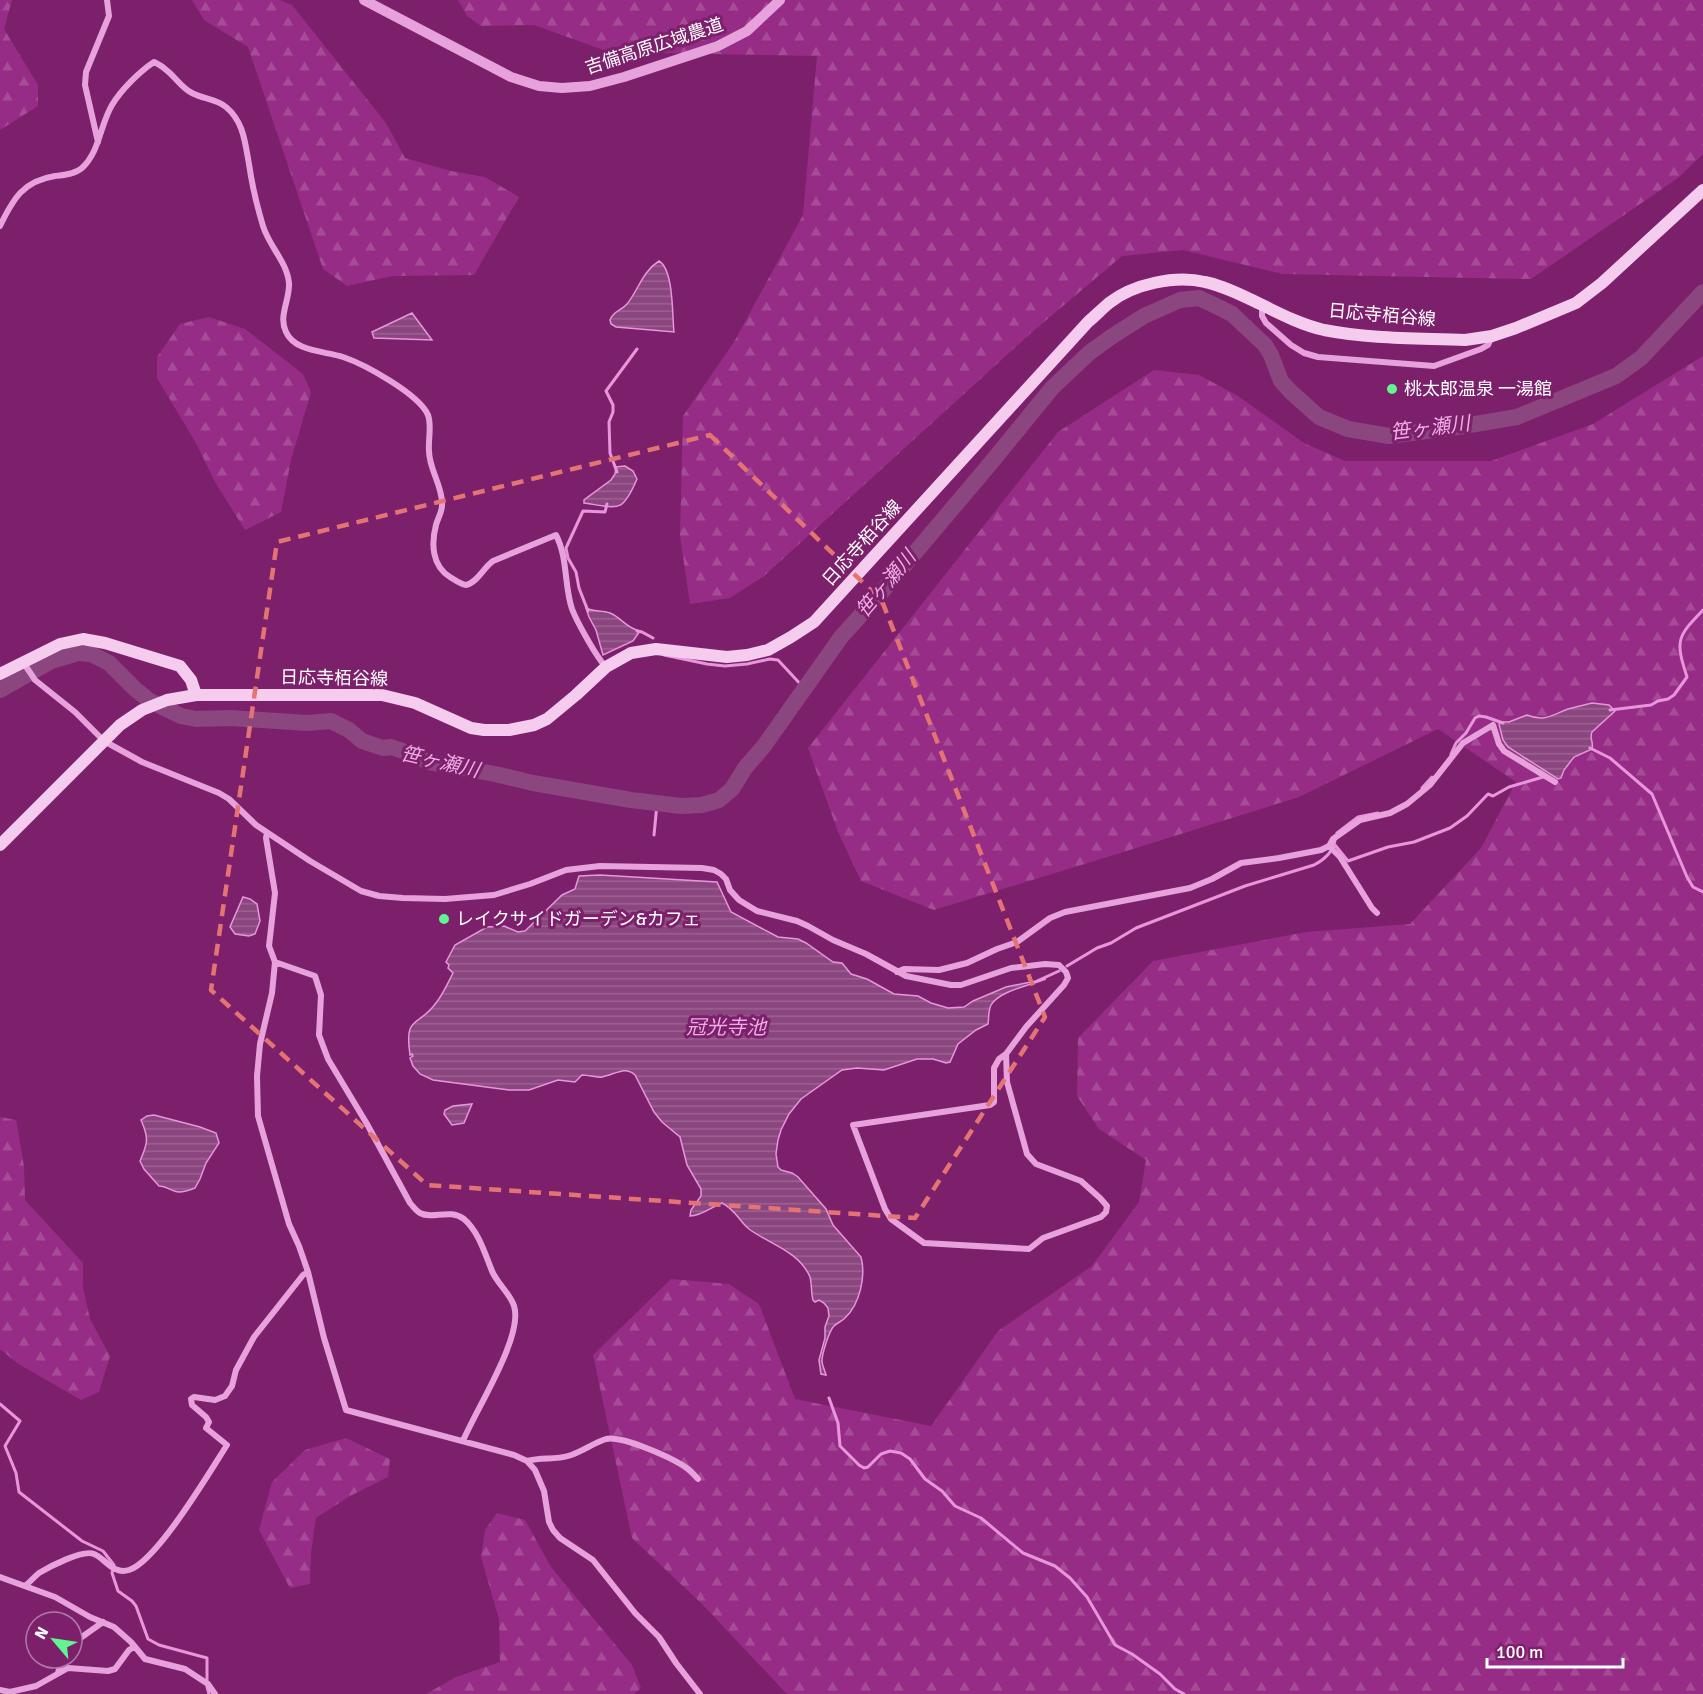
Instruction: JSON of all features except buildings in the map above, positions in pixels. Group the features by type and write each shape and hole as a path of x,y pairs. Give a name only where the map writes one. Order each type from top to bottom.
{"main road":[{"name":"日応寺栢谷線","path":"0,845 120,725 142,710 167,699 196,694 382,695 415,703 471,728 508,730 534,725 547,718 606,667 631,653 656,649 727,657 768,650 814,622 1080,330 1111,302 1135,290 1157,282 1203,281 1227,289 1294,320 1354,335 1466,340 1492,336 1576,303 1590,293 1703,190"},
{"path":"0,674 25,664 60,644 83,639 105,643 180,666 191,680 196,694"}],"street":[{"path":"98,142 85,85 86,72 109,16 107,0"},
{"name":"吉備高原広域農道","path":"364,0 511,77 539,86 562,88 590,86 613,80 718,46 747,32 780,0"},
{"path":"0,226 10,205 23,190 41,178 70,174 80,170 98,142 112,105 138,75 154,62 165,68 192,93 227,108 240,124 246,141 263,229 283,264 289,284 283,323 289,337 302,346 341,356 354,362 408,392 428,416 430,423 429,452 442,502 434,546 439,568 463,585 468,585 493,561 556,535 562,551 572,609 596,654 606,667"},
{"path":"1262,305 1262,316 1266,323 1291,345 1318,357 1434,366 1481,350 1488,345 1492,336"},
{"path":"25,664 36,680 75,712 104,741 142,762 219,793 229,799 256,825 361,891 379,896 445,899 494,895 566,870 600,866 702,868 714,870 726,879 730,890 739,900 757,911 797,921 906,976 951,986 961,985 1011,968 1045,964 1059,965 1068,978 1064,985 1026,1027 1006,1054 999,1059 994,1068 994,1102 990,1105 853,1125 885,1209 891,1219 924,1243 1029,1249 1042,1238 1101,1217 1106,1212 1107,1206 1088,1186 1081,1181 1036,1164 1027,1155 1007,1082 1006,1054"},
{"path":"1331,848 1336,837 1360,820 1390,813 1407,804 1430,785 1463,743 1493,725 1499,744 1504,751 1555,782"},
{"path":"267,832 275,893 269,946 275,962 272,993 260,1044 256,1076 258,1116 289,1224 308,1272 345,1410 514,1455 527,1461 535,1470 543,1491 549,1522 553,1530 560,1538 593,1560 635,1612 659,1637 700,1694"},
{"path":"897,972 904,969 939,970 967,963 1017,942 1050,918 1065,912 1190,888 1212,879 1241,862 1279,858 1331,848"},
{"path":"1331,848 1340,857 1377,913"},
{"path":"275,962 315,976 321,995 319,1035 328,1059 410,1203 421,1214 448,1213 462,1218 474,1230 493,1275 514,1306 515,1324 504,1361 470,1423 463,1441"},
{"path":"26,1586 39,1573 86,1552 94,1554 117,1571 128,1571 140,1564 157,1546 173,1528 227,1445 206,1428 209,1422 206,1416 192,1405 191,1399 194,1397 215,1400 225,1396 232,1386 236,1370 254,1336 303,1275 308,1272"},
{"path":"527,1461 567,1456 608,1439 616,1439 669,1458 688,1469 698,1479"},
{"path":"0,1577 55,1597 114,1627 145,1659 184,1669 207,1683 215,1694"},
{"path":"84,1635 103,1622"},
{"path":"0,1690 10,1692 36,1686 68,1668 108,1671 115,1668 134,1647"}],"highlighted area":[{"path":"710,435 882,601 1045,1017 915,1218 427,1185 211,990 277,542"}],"green space":[{"path":"0,0 12,0 4,29 38,85 38,106 0,130"},
{"path":"192,0 279,0 292,5 386,123 405,158 451,171 485,177 519,197 474,275 392,276 347,286 323,269 248,47 204,20"},
{"path":"458,0 1703,0 1703,154 1678,178 1531,279 1282,274 1183,250 1122,256 1031,333 764,576 730,598 690,604 680,536 683,416 734,342 803,215 817,56 609,52 534,25 481,26 467,16"},
{"path":"209,317 245,329 303,374 311,392 291,460 281,512 245,530 215,482 196,443 157,378 157,357 180,324"},
{"path":"1703,356 1703,1694 787,1694 703,1605 632,1538 593,1355 671,1279 729,1284 759,1304 795,1399 931,1426 998,1331 1092,1266 1139,1202 1146,1160 1099,1129 1077,1096 1078,1038 1153,961 1306,932 1410,924 1481,848 1516,782 1438,729 1299,797 934,910 861,881 838,832 808,748 1058,432 1154,370 1199,375 1238,396 1304,443 1345,461 1491,461 1593,424","holes":["1569,709 1615,711 1592,732 1593,744 1588,751 1575,757 1564,770 1504,721 1509,722 1527,715 1548,716"]},
{"path":"0,1117 16,1120 24,1166 25,1200 83,1263 83,1287 90,1319 110,1356 99,1392 81,1400 17,1363 0,1349"},
{"path":"346,1438 390,1459 388,1477 350,1496 316,1518 311,1553 310,1584 290,1588 259,1530 272,1482 305,1450"},
{"path":"497,1513 525,1520 551,1567 632,1665 641,1688 634,1694 426,1694 456,1677 500,1662 499,1619 481,1557 485,1530"}],"water":[{"path":"659,261 664,266 670,283 674,332 616,327 611,324 610,320 613,315 627,304 645,275"},
{"path":"412,313 432,340 374,338 372,332"},
{"path":"625,466 633,471 637,479 623,503 612,507 584,503 584,500 611,480 616,467"},
{"path":"586,608 610,613 631,628 640,631 633,641 603,655 596,630"},
{"path":"1592,703 1609,705 1615,711 1592,732 1592,749 1574,757 1561,778 1558,779 1508,747 1503,740 1499,724 1501,722 1509,722 1527,715 1538,718 1548,717"},
{"name":"冠光寺池","path":"600,875 717,882 731,912 778,937 798,939 806,943 833,962 842,963 851,974 867,979 894,994 918,996 948,1008 964,1007 1006,987 1046,979 1008,992 995,1000 990,1007 988,1024 958,1044 950,1062 917,1059 884,1070 857,1068 842,1070 801,1099 789,1114 778,1140 776,1154 778,1167 798,1177 826,1209 833,1225 861,1257 863,1273 858,1298 845,1318 834,1326 823,1353 822,1361 826,1375 821,1374 819,1360 829,1316 828,1308 819,1300 815,1302 813,1300 810,1277 805,1268 791,1254 745,1226 731,1209 722,1203 690,1216 691,1210 701,1196 701,1189 687,1165 680,1137 654,1112 635,1075 631,1072 623,1071 600,1077 582,1075 575,1082 558,1080 529,1090 509,1090 433,1080 420,1074 413,1066 409,1042 411,1027 439,1000 453,973 446,962 455,945 487,927 504,926 518,932 525,931 562,895 575,889 579,876"},
{"path":"243,897 257,904 260,921 255,934 249,936 235,934 230,927"},
{"path":"472,1104 464,1123 452,1125 444,1114 445,1110 453,1106"},
{"path":"154,1115 216,1133 219,1143 206,1163 195,1188 179,1192 159,1186 144,1169 140,1161 146,1145 146,1136 141,1120"}],"waterway":[{"name":"笹ヶ瀬川","path":"0,690 51,661 78,653 91,654 109,663 150,701 181,716 196,719 230,718 307,723 331,721 349,730 362,741 383,748 391,747 428,762 631,800 681,806 702,805 719,800 732,789 841,637 880,594 1052,388 1089,353 1144,316 1180,300 1199,298 1214,305 1232,314 1265,345 1281,381 1319,417 1348,429 1389,436 1517,417 1616,376 1641,358 1703,292"},
{"path":"617,472 610,453 609,422 613,405 606,391 637,349"},
{"path":"588,611 566,548 583,511 605,512 607,504"},
{"path":"1610,710 1651,705 1674,695 1687,677 1680,647 1683,633 1703,610"},
{"path":"637,631 653,638"},
{"path":"664,655 725,666 770,659 778,660 804,688"},
{"path":"1451,754 1456,743 1466,733 1475,718 1486,717 1503,723"},
{"path":"1590,748 1610,758 1652,794 1687,877 1693,887 1703,892"},
{"path":"1422,788 1432,777"},
{"path":"1335,845 1348,861 1388,847 1414,842 1450,828 1467,816 1488,794 1493,796 1509,787 1543,777"},
{"path":"654,835 657,804"},
{"path":"1337,833 1358,817 1378,813"},
{"path":"1067,966 1136,928 1245,886 1314,865 1328,855 1335,840"},
{"path":"1037,981 1059,971"},
{"path":"829,1398 838,1423 840,1446 859,1465 864,1468 868,1467 881,1454 890,1451 901,1453 910,1459 925,1479 942,1491 955,1506 981,1518 1023,1553 1055,1566 1070,1578 1087,1597 1115,1645 1132,1654 1184,1694"},
{"path":"0,1404 20,1421 5,1446 16,1473 19,1492 82,1541 103,1551 114,1565 112,1573 118,1591 136,1606 148,1639 159,1645 207,1658 209,1694"}],"place":[{"name":"桃太郎温泉 一湯館","path":"1392,389"},
{"name":"レイクサイドガーデン&カフェ","path":"444,919"}]}
